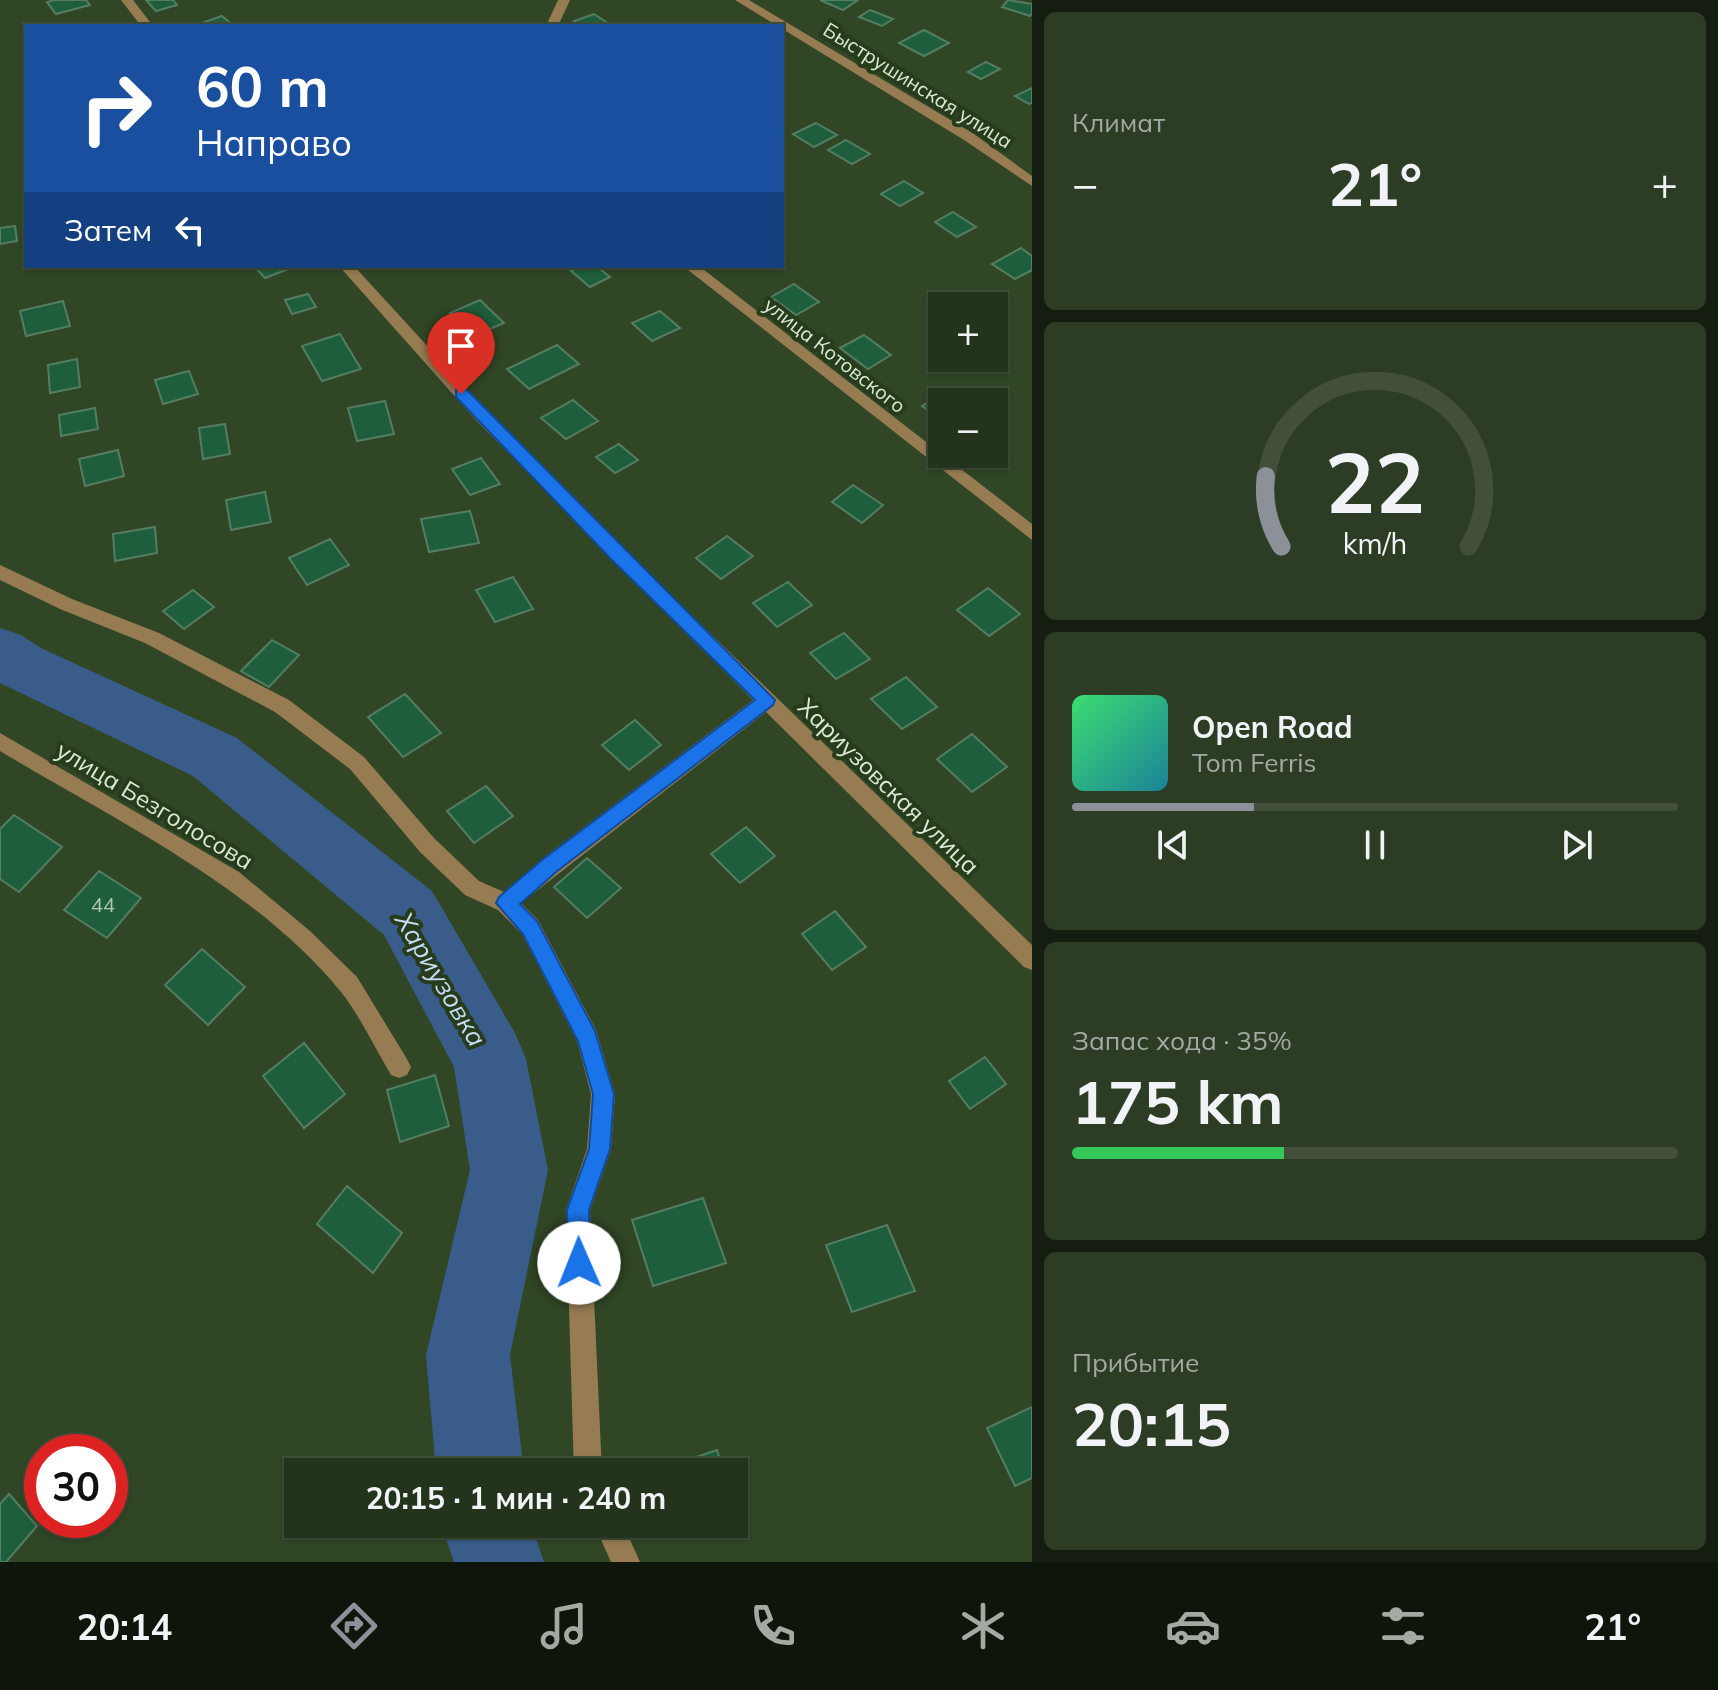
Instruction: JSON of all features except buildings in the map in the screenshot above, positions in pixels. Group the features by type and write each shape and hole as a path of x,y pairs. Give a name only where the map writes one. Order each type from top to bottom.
{"street":[{"path":"127,0 145,24"},
{"path":"553,24 564,0"},
{"name":"Быструшинская улица","path":"741,0 781,24"},
{"name":"Быструшинская улица","path":"784,26 969,137 1032,182"},
{"name":"Хариузовская улица","path":"348,268 481,415 1032,960"},
{"name":"улица Котовского","path":"693,268 1032,533"},
{"path":"0,572 66,604 152,638 282,706 357,763 427,845 472,888 506,903 530,927 582,1026 603,1094 599,1149 578,1210 587,1458"},
{"path":"506,903 549,866 767,700"},
{"name":"улица Безголосова","path":"0,741 232,879 302,938 349,985 399,1067"},
{"path":"615,1538 626,1562"}],"waterway":[{"name":"Хариузовка","path":"0,652 20,665 215,757 408,913 489,1059 509,1170 468,1355 479,1458"},
{"name":"Хариузовка","path":"491,1538 499,1562"}],"route":[{"path":"461,394 617,554 767,700 549,866 506,903 530,927 588,1038 603,1094 599,1149 578,1210 579,1263"}]}
